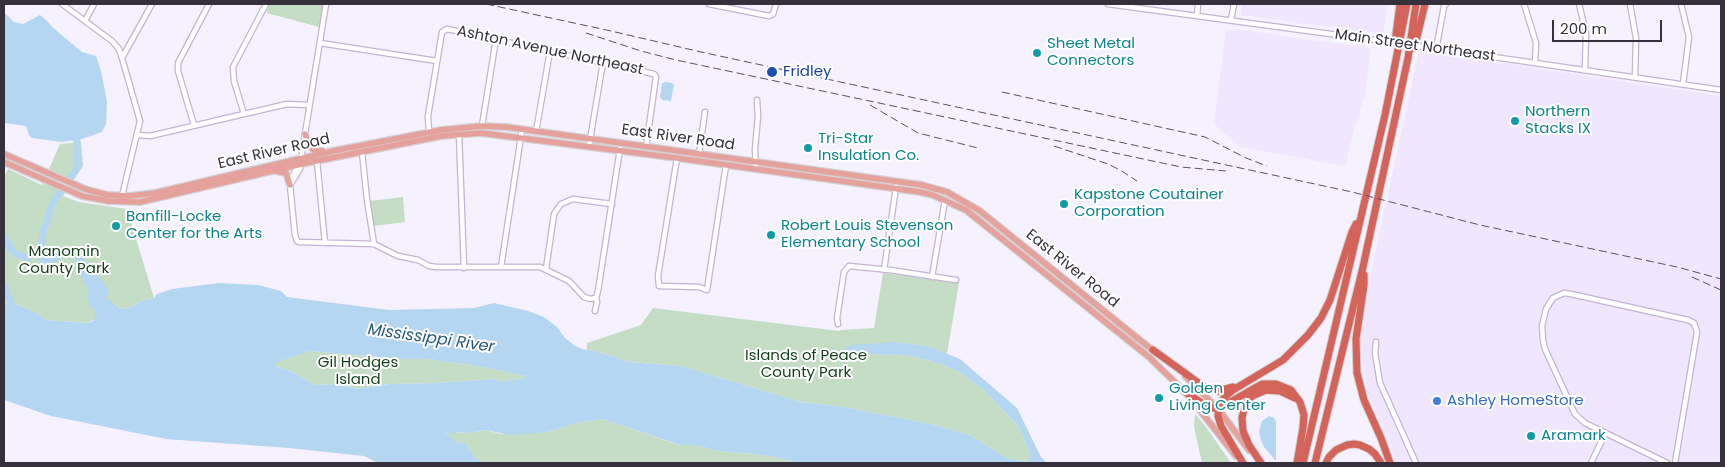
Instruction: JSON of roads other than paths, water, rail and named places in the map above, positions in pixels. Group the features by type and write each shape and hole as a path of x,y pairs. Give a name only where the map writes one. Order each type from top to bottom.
{"highway":[{"path":"1385,114 1400,4"},
{"path":"1303,463 1385,114 1407,4"},
{"path":"1315,463 1363,267 1408,58 1416,4"},
{"path":"1408,58 1417,37 1425,4"},
{"path":"1243,463 1220,426 1218,409 1221,402 1227,395 1272,368 1292,352 1318,323 1330,300 1352,232 1361,215"},
{"path":"1363,267 1364,285 1356,343 1357,373 1364,400 1390,463"},
{"path":"1153,350 1212,391 1227,389 1256,377"},
{"path":"1184,391 1201,404 1218,409 1255,387 1268,384 1280,385 1291,390 1298,398 1304,421 1297,463"},
{"path":"1260,463 1249,445 1242,428 1242,415 1248,400 1262,391 1274,390 1292,396 1299,402 1302,408"},
{"path":"1326,463 1331,454 1336,450 1354,444 1369,449 1381,463"}],"main road":[{"name":"East River Road","path":"5,155 70,184 122,199 301,157 429,133 482,126 756,161 936,188 969,204 1153,350 1201,391 1218,409 1260,463"},
{"name":"East River Road","path":"4,163 89,198 155,200 317,161 441,136 487,133 726,164 920,192 945,200 966,210 1153,361 1184,391 1243,463"},
{"path":"305,134 309,146 314,150 329,152"},
{"path":"274,170 286,173 290,185"}],"street":[{"path":"62,4 112,41 119,49 122,58 140,118 138,134 122,199"},
{"path":"85,21 94,4"},
{"path":"122,58 152,4"},
{"path":"194,125 178,71 178,63 209,4"},
{"path":"244,114 234,81 233,67 266,4"},
{"path":"326,4 300,165 293,175 290,185 297,241 302,243 374,244 398,256 418,260 429,266 546,269 568,281 584,297 596,298"},
{"path":"709,4 765,16 772,15 776,4"},
{"name":"Main Street Northeast","path":"1108,4 1390,42 1721,90"},
{"path":"1197,16 1198,4"},
{"path":"1231,20 1234,4"},
{"path":"1436,50 1444,6 1446,4"},
{"path":"1524,4 1536,43 1535,63"},
{"path":"1578,4 1586,33 1586,70"},
{"path":"1630,4 1636,38 1635,77"},
{"path":"1681,4 1690,37 1683,84"},
{"name":"Ashton Avenue Northeast","path":"437,61 444,30 447,29 651,73 655,75 646,146"},
{"path":"482,126 496,39"},
{"path":"320,43 437,61 428,116 429,133"},
{"path":"536,132 550,51"},
{"path":"589,146 603,62"},
{"path":"756,169 757,100"},
{"path":"138,134 150,136 287,104 309,105"},
{"path":"699,154 705,112"},
{"path":"501,267 522,130"},
{"path":"459,134 464,268"},
{"path":"596,311 596,298 621,143"},
{"path":"362,152 374,244"},
{"path":"4,163 5,155"},
{"path":"677,158 658,276 659,286 699,287 708,290 726,164"},
{"path":"317,161 325,243"},
{"path":"884,270 897,181"},
{"path":"546,269 554,214 561,204 573,199 612,204"},
{"path":"932,277 945,200"},
{"path":"838,324 837,318 844,272 852,266 956,280"},
{"path":"1667,463 1605,434 1585,423 1575,414 1545,349 1543,340 1542,326 1546,309 1553,298 1564,294 1571,294 1688,320 1694,323 1697,332 1675,463"},
{"path":"1376,342 1375,353 1380,383 1416,463"},
{"path":"1591,463 1605,434"}],"water":[{"path":"4,12 14,22 23,24 40,15 82,52 96,56 107,102 106,124 102,132 74,142 73,140 62,142 32,138 26,126 4,123"},
{"path":"666,82 674,85 671,101 662,100 660,97 662,83"},
{"name":"Mississippi River","path":"78,256 83,257 89,264 91,271 97,274 109,291 106,297 120,309 129,308 172,289 219,283 258,285 281,291 287,297 389,310 474,308 494,303 544,317 557,327 564,337 582,349 603,353 629,362 681,366 801,402 843,407 931,424 970,435 1006,458 1028,462 1030,453 1018,426 986,392 958,371 932,361 905,355 868,354 851,360 841,355 845,349 852,345 895,342 930,347 960,359 1017,408 1041,457 1047,463 799,463 765,455 718,451 696,445 680,445 603,419 577,423 547,432 510,435 485,430 469,433 457,432 452,435 449,432 446,433 457,443 465,443 475,457 483,463 378,463 364,456 289,448 166,439 51,416 4,400 4,304 12,302 38,314 46,320 86,323 94,321 96,311 90,307 87,296 88,288 77,271 75,260","holes":["310,351 401,359 430,359 467,364 526,376 525,378 501,382 495,379 389,384 358,389 336,384 316,385 288,370 277,367 274,363"]},
{"path":"1269,416 1274,418 1276,422 1276,461 1264,447 1259,431 1262,421"}],"waterway":[{"path":"73,134 77,142 78,167 52,204 43,233 40,257 42,260 50,261 65,252 73,250 77,252 82,264"},
{"path":"4,236 15,254 28,258"},
{"path":"4,285 14,310"}],"railway":[{"path":"486,4 1352,192 1480,225 1677,267 1721,279"},
{"path":"586,33 676,60 1181,167 1226,171"},
{"path":"1002,92 1205,137 1246,158 1267,166"},
{"path":"870,105 918,133 978,148"},
{"path":"1054,146 1108,164 1137,181"},
{"path":"1692,277 1721,290"}],"place":[{"name":"Sheet Metal Connectors","path":"1037,53"},
{"name":"Fridley","path":"772,72"},
{"name":"Northern Stacks IX","path":"1515,121"},
{"name":"Tri-Star Insulation Co.","path":"808,148"},
{"name":"Kapstone Coutainer Corporation","path":"1064,204"},
{"name":"Banfill-Locke Center for the Arts","path":"116,226"},
{"name":"Robert Louis Stevenson Elementary School","path":"771,235"},
{"name":"Golden Living Center","path":"1159,398"},
{"name":"Ashley HomeStore","path":"1437,401"},
{"name":"Aramark","path":"1531,436"}],"park label":[{"name":"Manomin County Park","path":"64,260"},
{"name":"Islands of Peace County Park","path":"806,364"},
{"name":"Gil Hodges Island","path":"358,372"}]}
